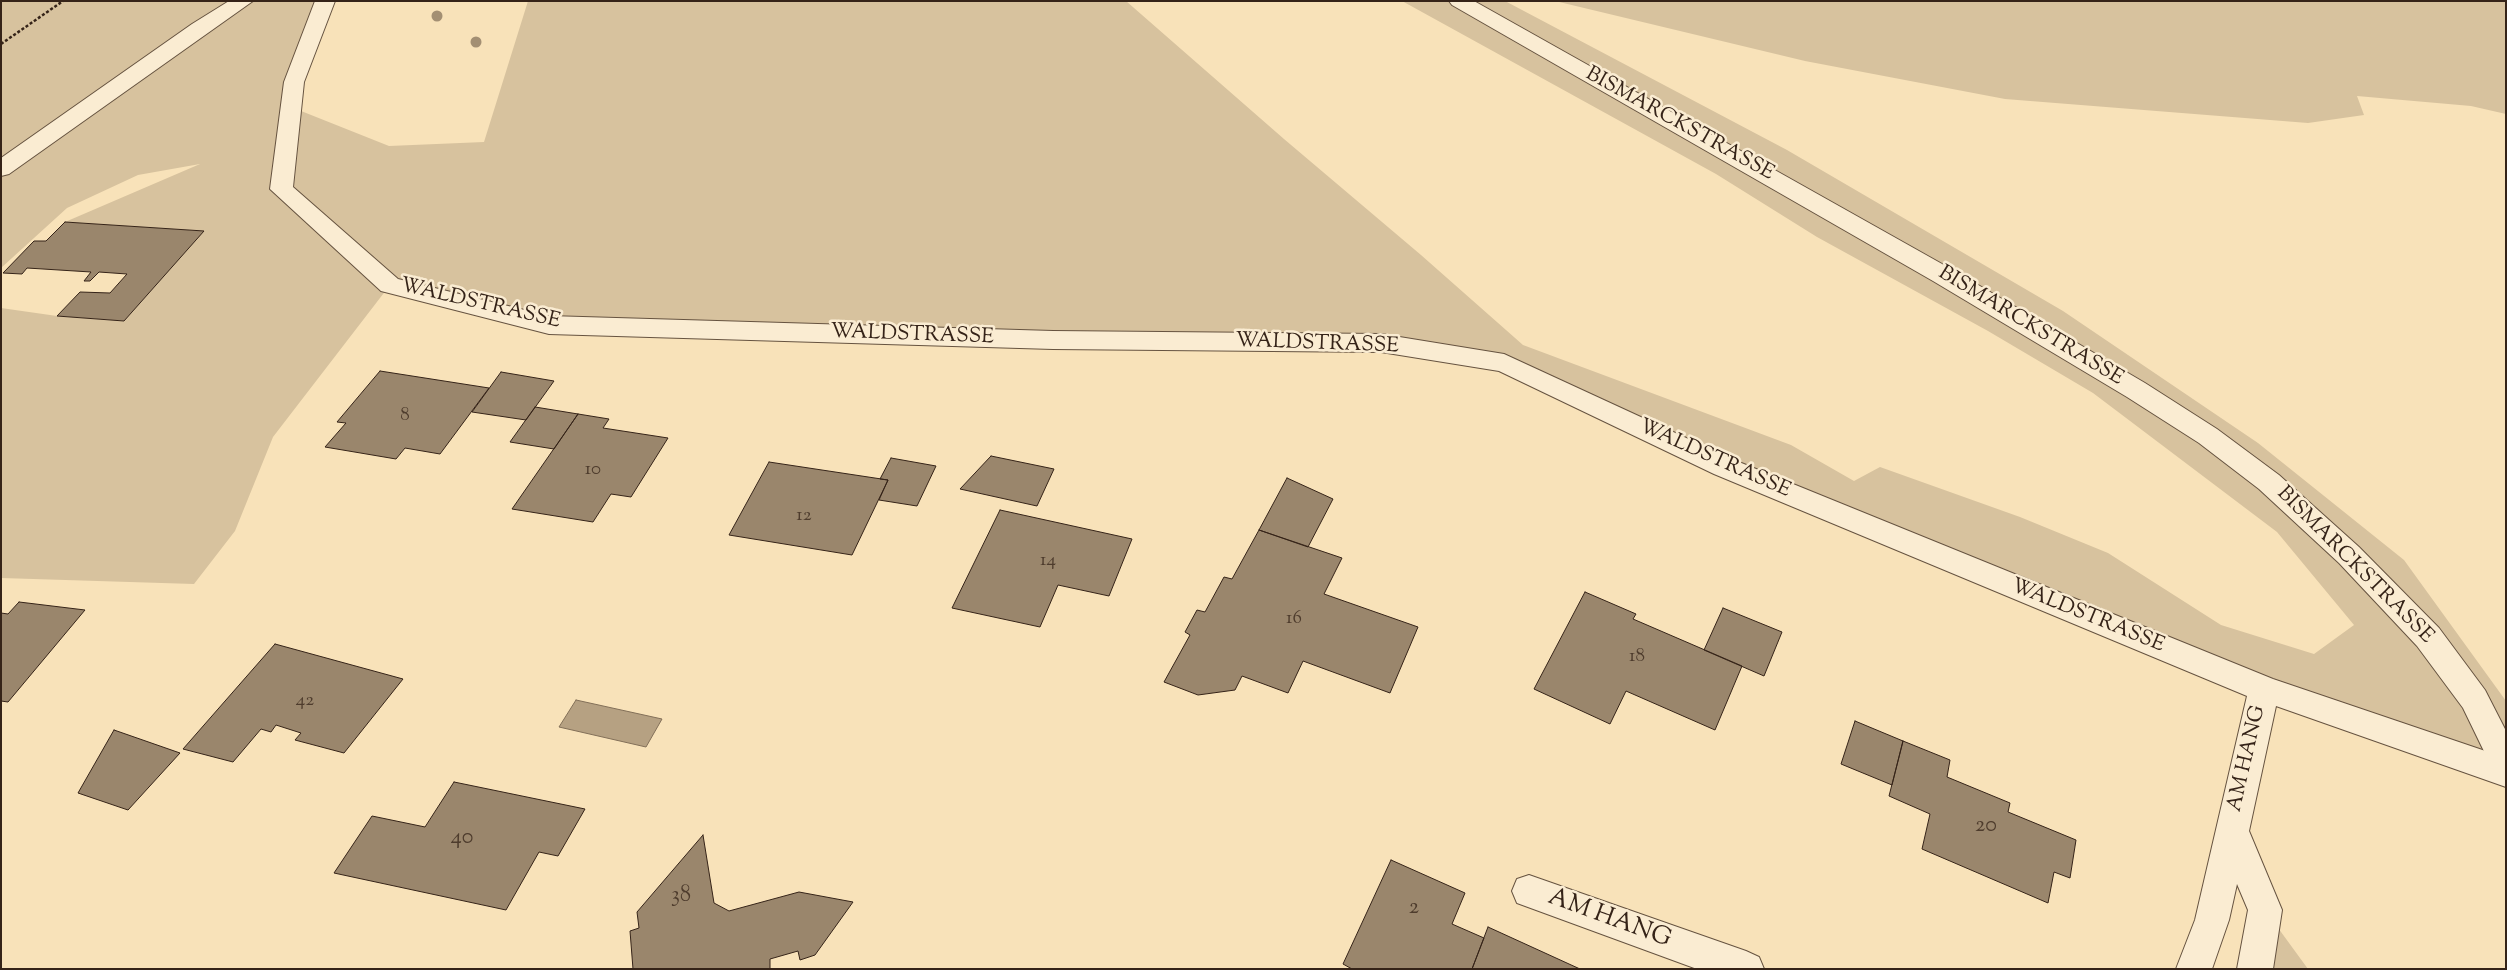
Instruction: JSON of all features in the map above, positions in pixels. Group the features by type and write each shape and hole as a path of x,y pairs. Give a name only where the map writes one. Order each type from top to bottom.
{"street":[{"path":"1,169 199,28 243,1"},
{"name":"WALDSTRASSE","path":"325,1 294,82 281,189 390,285 549,325 1053,340 1381,343 1504,363 1724,467 2264,690 2506,773"},
{"name":"BISMARCKSTRASSE","path":"1459,1 1926,265 2136,390 2208,436 2269,482 2349,555 2428,637 2474,699 2506,764"},
{"name":"AM HANG","path":"2194,969 2212,920 2231,829 2264,690"},
{"name":"AM HANG","path":"2231,829 2265,910 2255,969"},
{"name":"AM HANG","path":"1529,891 1746,969"}],"path":[{"path":"1,44 63,1"}],"shaded area":[{"path":"1,1 325,1 291,107 389,146 484,142 528,1 1126,1 1523,345 1791,445 1854,481 1880,467 2020,517 2108,553 2221,625 2314,654 2354,625 2277,532 2093,393 1988,331 1817,237 1716,174 1402,1 1505,1 1787,150 2063,311 2258,443 2404,560 2506,701 2506,773 2264,689 1504,363 1381,343 549,325 390,285 273,437 235,531 194,584 1,578 1,308 57,316 124,321 203,231 65,222 200,164 138,175 67,208 1,268"},
{"path":"1555,1 2506,1 2506,114 2471,106 2357,96 2364,115 2308,123 2005,99 1805,61"},
{"path":"576,700 662,719 646,747 559,727"},
{"path":"2265,910 2308,969 2255,969"}],"building":[{"path":"65,222 204,231 124,321 57,316 80,292 110,293 127,274 99,272 90,281 84,281 91,272 27,268 22,274 3,273 34,241 46,241"},
{"path":"380,371 489,388 440,454 405,448 396,459 325,447 346,423 337,422"},
{"path":"501,372 554,381 526,420 472,412"},
{"path":"535,407 578,414 554,449 510,442"},
{"path":"578,414 609,419 603,428 668,438 631,497 611,494 593,522 512,509"},
{"path":"991,456 1054,469 1037,506 960,489"},
{"path":"891,458 936,466 917,506 879,500 888,480 880,479"},
{"path":"769,462 888,480 852,555 729,535"},
{"path":"1287,478 1333,499 1308,547 1259,530"},
{"path":"1000,510 1132,539 1109,596 1058,585 1040,627 952,608"},
{"path":"1259,530 1342,558 1324,594 1418,627 1390,693 1303,661 1288,693 1242,676 1235,690 1198,695 1164,682 1190,635 1185,632 1197,610 1205,612 1224,577 1232,579"},
{"path":"1585,592 1636,614 1633,619 1742,666 1715,730 1626,691 1610,724 1534,689"},
{"path":"19,602 85,610 8,702 1,701 1,613 8,614"},
{"path":"1723,608 1782,632 1764,676 1704,650"},
{"path":"275,644 403,679 344,753 295,740 301,733 276,725 271,732 261,729 233,762 183,749"},
{"path":"1855,721 1903,741 1892,785 1841,764"},
{"path":"114,730 180,753 128,810 78,793"},
{"path":"1903,741 1950,760 1947,777 2010,803 2008,812 2076,840 2070,878 2054,872 2048,903 1922,849 1930,814 1889,796"},
{"path":"454,782 585,809 558,856 539,852 506,910 334,873 372,816 425,827"},
{"path":"703,835 714,903 729,911 799,892 853,902 815,955 800,960 798,951 770,959 770,969 633,969 630,931 639,928 637,912"},
{"path":"1391,860 1465,893 1452,924 1484,938 1472,969 1352,969 1343,964"},
{"path":"1488,927 1580,969 1472,969"}]}
